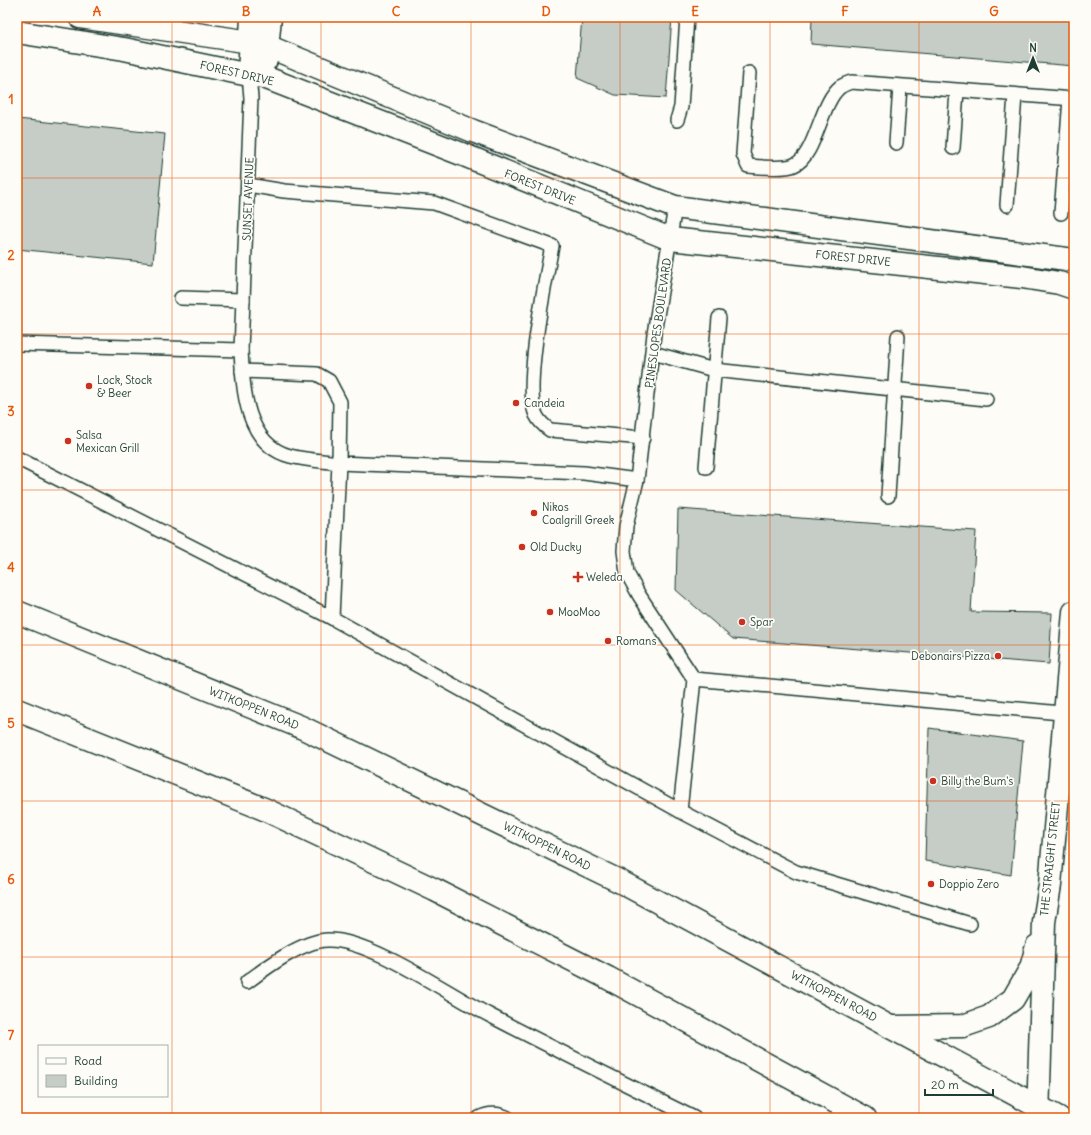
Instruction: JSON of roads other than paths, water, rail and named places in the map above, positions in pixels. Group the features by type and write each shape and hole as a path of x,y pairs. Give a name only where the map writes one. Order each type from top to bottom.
{"street":[{"path":"80,17 259,44 473,131 675,207 1074,260"},
{"name":"SUNSET AVENUE","path":"252,17 259,44"},
{"name":"SUNSET AVENUE","path":"256,76 259,44 270,17"},
{"name":"FOREST DRIVE","path":"17,32 130,50 256,76 464,155 670,239 1022,277 1060,283 1074,288"},
{"name":"WITKOPPEN ROAD","path":"17,612 301,727 619,881 892,1027 1038,1112 1058,1118"},
{"name":"THE STRAIGHT STREET","path":"1038,1112 1044,922 1050,885 1069,713 1074,612"},
{"path":"17,710 264,809 436,890 608,978 865,1118"},
{"path":"892,1027 963,1026 989,1017 1013,999 1031,968 1044,922"}],"lane":[{"path":"676,120 681,107 687,17"},
{"path":"749,74 743,154 748,166 761,168 794,165 808,153 833,95 841,86 851,82 900,87 1072,99 1060,213"},
{"name":"SUNSET AVENUE","path":"256,76 251,98 241,350 242,370 248,408 260,438 268,447 290,456 339,463 584,473 636,480"},
{"path":"896,143 900,87"},
{"path":"954,148 957,91"},
{"path":"1007,205 1015,95"},
{"path":"248,185 284,191 434,203 552,246 539,319 532,400 535,414 540,422 550,430 643,438"},
{"name":"PINESLOPES BOULEVARD","path":"675,207 653,353 643,438 626,526 624,551 627,573 639,595 694,679"},
{"path":"181,298 243,300"},
{"path":"706,467 719,318"},
{"path":"888,496 898,336"},
{"path":"17,344 241,350"},
{"path":"653,353 714,370 986,399"},
{"path":"242,370 316,374 329,381 340,402 339,463 332,618"},
{"path":"17,458 332,618 680,811 796,872 970,924"},
{"path":"680,811 694,679 1069,713"},
{"path":"247,982 277,960 308,946 326,940 342,941 364,948 399,964 489,1015 694,1118"},
{"path":"479,1118 485,1114 502,1115 508,1118"}],"place":[{"name":"Lock, Stock & Beer","path":"89,386"},
{"name":"Candeia","path":"516,403"},
{"name":"Salsa Mexican Grill","path":"68,441"},
{"name":"Nikos Coalgrill Greek","path":"534,513"},
{"name":"Old Ducky","path":"522,547"},
{"name":"Weleda","path":"578,577"},
{"name":"MooMoo","path":"550,612"},
{"name":"Spar","path":"742,622"},
{"name":"Romans","path":"608,641"},
{"name":"Debonairs Pizza","path":"998,656"},
{"name":"Billy the Bum's","path":"933,781"},
{"name":"Doppio Zero","path":"931,884"}]}
